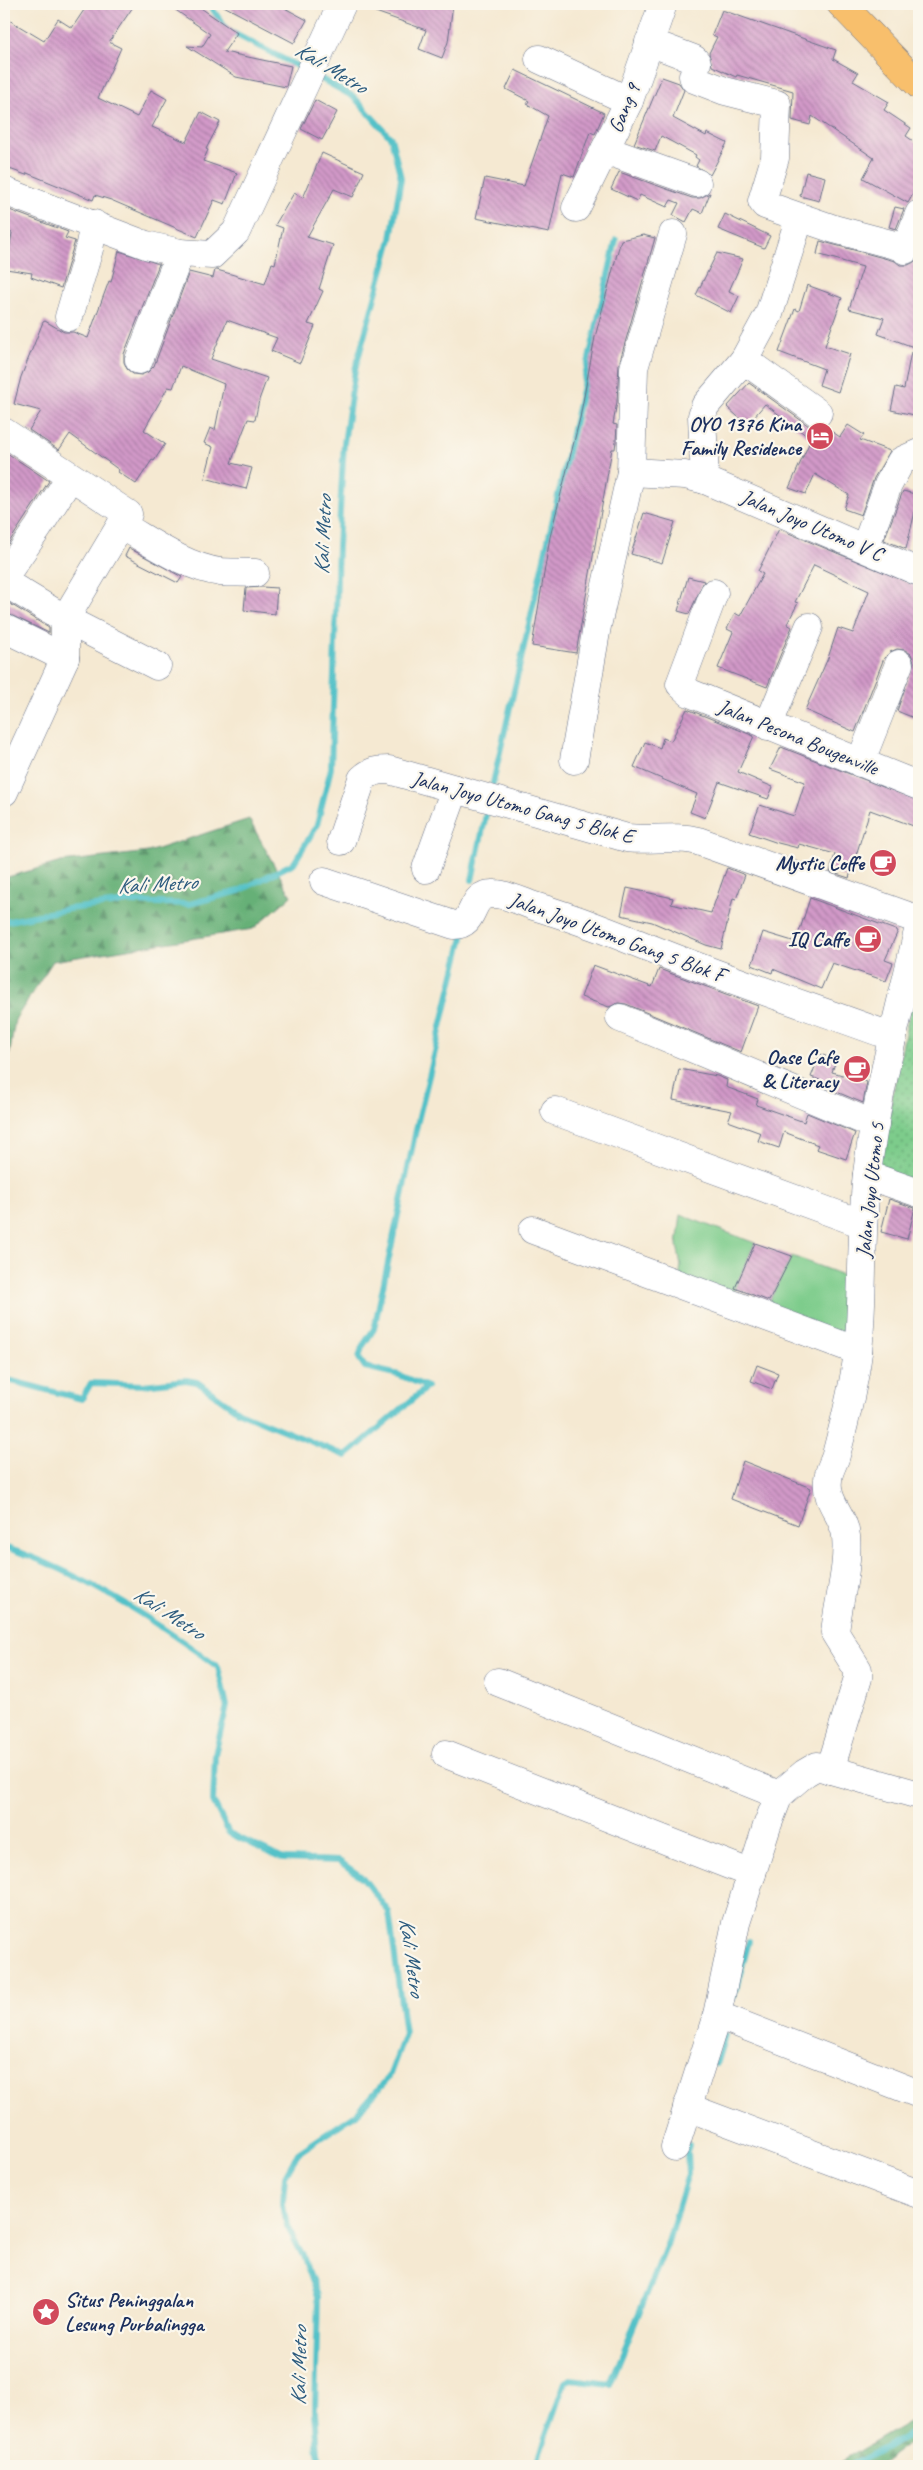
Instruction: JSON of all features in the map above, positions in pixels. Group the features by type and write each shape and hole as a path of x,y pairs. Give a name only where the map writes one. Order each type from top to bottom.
{"main road":[{"path":"841,4 919,85"}],"street":[{"path":"4,191 146,245 180,254 212,255 236,232 342,4"},
{"name":"Gang 9","path":"576,208 629,101 663,4"},
{"path":"649,42 694,59 697,63 693,76 694,79 725,91 777,104 775,158 762,201 764,205 834,230 905,249 919,214"},
{"path":"539,59 629,101"},
{"path":"605,150 697,183"},
{"path":"69,317 89,249 94,224"},
{"path":"705,480 702,416 705,406 744,360 769,314 797,226"},
{"path":"574,760 597,626 631,472 634,368 673,234"},
{"path":"139,360 180,254"},
{"path":"744,360 818,413"},
{"path":"4,432 128,514 65,619 65,658 4,792"},
{"path":"865,548 888,485 901,461 919,453"},
{"name":"Jalan Joyo Utomo V C","path":"631,472 685,475 705,480 919,572"},
{"path":"4,576 38,528 70,477"},
{"path":"121,525 195,564 219,572 255,573"},
{"path":"4,582 65,619 157,666"},
{"name":"Jalan Pesona Bougenville","path":"714,593 680,684 690,693 919,786"},
{"path":"768,726 808,627"},
{"path":"4,628 65,658"},
{"path":"860,762 899,664"},
{"name":"Jalan Joyo Utomo Gang 5 Blok E","path":"341,840 362,779 369,773 389,770 627,838 652,840 681,838 698,841 919,920"},
{"path":"426,869 455,789"},
{"name":"Jalan Joyo Utomo Gang 5 Blok F","path":"324,881 454,924 460,924 469,918 475,902 480,897 497,894 583,921 715,974 893,1037"},
{"name":"Jalan Joyo Utomo 5","path":"830,1770 858,1678 855,1664 835,1633 847,1550 846,1533 842,1517 831,1504 828,1479 836,1456 854,1378 858,1351 863,1224 876,1178 875,1125 893,1037 919,927"},
{"path":"620,1018 875,1125"},
{"path":"555,1111 863,1224"},
{"path":"876,1178 919,1193"},
{"path":"533,1230 858,1351"},
{"path":"498,1682 779,1795"},
{"path":"446,1754 752,1874"},
{"path":"675,2147 717,2015 725,1968 752,1874 779,1795 805,1773 817,1766 919,1795"},
{"path":"717,2015 919,2094"},
{"path":"687,2107 919,2194"}],"green space":[{"path":"249,819 291,896 253,929 53,961 15,1020 4,1089 4,878 61,862 148,852"},
{"path":"919,964 919,1185 878,1167"},
{"path":"681,1215 755,1243 731,1297 679,1278 681,1265 677,1245"},
{"path":"792,1256 848,1277 842,1338 764,1311"},
{"path":"919,2416 919,2435 878,2466 834,2466"}],"building":[{"path":"88,4 135,4 109,42 121,48 98,98 137,117 151,90 167,99 152,127 186,142 201,112 220,122 206,149 208,150 203,161 237,173 225,204 214,200 197,237 111,200 95,195 93,200 27,173 26,175 4,167 4,17 44,41 58,19 72,28"},
{"path":"167,4 195,4 237,33 224,52 291,66 286,87 236,77 187,46 202,47 210,34"},
{"path":"220,4 277,4 307,20 294,43"},
{"path":"359,4 453,4 448,42 442,58 419,49 426,30 359,6"},
{"path":"722,10 836,50 833,59 858,73 853,81 889,102 884,110 911,128 906,136 919,145 919,183 908,203 863,178 874,158 812,116 810,125 792,120 793,91 737,75 736,77 712,66 709,53 717,37 712,35"},
{"path":"515,70 604,113 595,134 590,132 574,177 562,173 549,233 476,218 485,178 524,186 548,116 527,104 529,101 506,89"},
{"path":"662,77 679,83 684,90 673,118 706,136 707,133 727,143 710,175 696,166 699,160 695,157 696,155 661,136 655,151 634,144"},
{"path":"315,100 337,112 322,140 301,129"},
{"path":"322,153 364,172 353,197 334,189 307,237 333,245 319,289 323,291 308,324 315,326 300,363 271,351 277,338 227,320 211,359 267,378 259,400 255,420 248,419 231,463 252,468 246,489 205,478 213,447 204,443 210,428 215,430 224,384 181,366 173,388 168,387 144,430 165,444 136,484 70,434 59,450 29,430 41,411 14,404 21,377 43,322 45,321 64,332 73,332 88,338 109,281 111,282 119,251 159,264 124,354 124,362 127,369 133,374 141,375 148,372 154,366 189,272 213,278 215,270 217,270 265,284 272,263 275,264 283,228 275,225 294,193 303,198"},
{"path":"619,172 692,198 700,198 710,193 702,213 693,209 686,222 673,215 679,203 671,200 667,207 640,195 637,201 611,189"},
{"path":"806,172 825,177 819,201 800,196"},
{"path":"895,207 904,209 896,229 889,227"},
{"path":"4,208 68,232 65,238 75,241 61,288 31,277 32,273 6,269 12,233 4,229"},
{"path":"725,214 770,236 764,248 718,229"},
{"path":"643,235 655,238 619,364 617,402 613,424 617,425 615,449 612,449 576,653 532,646 550,537 580,418 595,337 617,254 621,240"},
{"path":"820,241 895,261 900,265 908,265 919,256 919,349 878,334 884,318 849,309 863,267 817,254"},
{"path":"717,253 743,259 729,291 739,296 731,313 696,295"},
{"path":"807,285 842,298 825,346 850,354 838,392 819,385 824,369 779,352 795,309 799,311"},
{"path":"911,352 919,353 919,416 891,410 896,387 904,389"},
{"path":"749,383 809,426 817,429 825,427 840,437 848,425 864,435 860,440 890,451 874,478 861,515 844,509 849,495 815,474 806,494 789,488 811,439 765,404 747,425 727,407"},
{"path":"4,451 49,481 8,544 4,541"},
{"path":"903,491 919,495 906,549 884,540"},
{"path":"644,513 675,522 662,563 631,554"},
{"path":"779,529 919,587 919,720 897,711 914,662 911,654 905,650 897,649 890,652 884,658 855,732 805,710 828,658 838,628 853,633 869,591 814,565 795,602 798,603 787,624 792,627 767,687 718,668 733,632 727,629 735,613 740,616 763,574 758,571"},
{"path":"129,548 182,577 178,583 125,556"},
{"path":"688,577 704,581 689,614 678,611"},
{"path":"246,588 277,588 275,614 244,610"},
{"path":"4,600 49,628 49,633 4,612"},
{"path":"687,709 754,736 738,772 773,787 768,799 719,782 705,818 690,812 697,794 634,767 645,742 660,748 663,738 671,741"},
{"path":"781,747 919,801 919,828 870,810 849,878 830,872 835,854 799,844 798,848 749,833 760,805 794,816 805,782 770,769"},
{"path":"727,868 745,875 736,899 733,898 721,949 706,945 652,922 621,915 627,888 673,898 671,904 711,913"},
{"path":"810,898 898,931 885,960 893,963 886,981 832,963 821,989 773,969 772,973 752,965 763,932 796,942"},
{"path":"593,965 652,987 659,969 758,1006 741,1052 626,1004 618,1003 609,1007 581,997"},
{"path":"820,1054 836,1060 832,1072 867,1082 863,1103 818,1084 820,1080 811,1077"},
{"path":"679,1069 717,1076 727,1080 726,1087 758,1099 756,1105 804,1122 807,1113 855,1133 846,1159 816,1149 818,1145 784,1132 779,1148 758,1141 761,1133 728,1121 732,1111 673,1100"},
{"path":"889,1199 915,1208 907,1239 881,1232"},
{"path":"755,1243 792,1256 769,1301 735,1288"},
{"path":"757,1365 778,1373 772,1389 751,1381"},
{"path":"743,1461 811,1488 798,1525 731,1499"}],"waterway":[{"name":"Kali Metro","path":"209,4 227,30 305,70"},
{"name":"Kali Metro","path":"4,922 68,909 129,902 189,904 239,891 294,863 317,825 331,768 338,546 344,443 355,370 391,239 401,178 391,138 354,97 316,76"},
{"path":"493,783 616,240"},
{"path":"472,880 488,805"},
{"path":"4,1379 82,1399 91,1383 144,1385 186,1380 197,1382 239,1412 346,1456 427,1387 399,1375 365,1367 359,1358 362,1347 374,1329 417,1125 464,933"},
{"name":"Kali Metro","path":"4,1547 33,1557 89,1583 142,1615 218,1667 227,1706 215,1754 213,1801 229,1833 283,1859 339,1861 363,1878 389,1912 405,2034 389,2077 356,2114 298,2153 285,2176 283,2204 287,2226 303,2256 318,2296 315,2412 318,2453 323,2466"},
{"path":"734,1997 749,1941"},
{"path":"716,2064 725,2036"},
{"path":"535,2466 565,2382 570,2379 610,2384 668,2242 688,2174 687,2152 689,2145"},
{"path":"851,2466 919,2429"}],"place":[{"name":"OYO 1376 Kina Family Residence","path":"820,436"},
{"name":"Mystic Coffe","path":"883,863"},
{"name":"IQ Caffe","path":"868,939"},
{"name":"Oase Cafe & Literacy","path":"857,1069"},
{"name":"Situs Peninggalan Lesung Purbalingga","path":"46,2312"}]}
